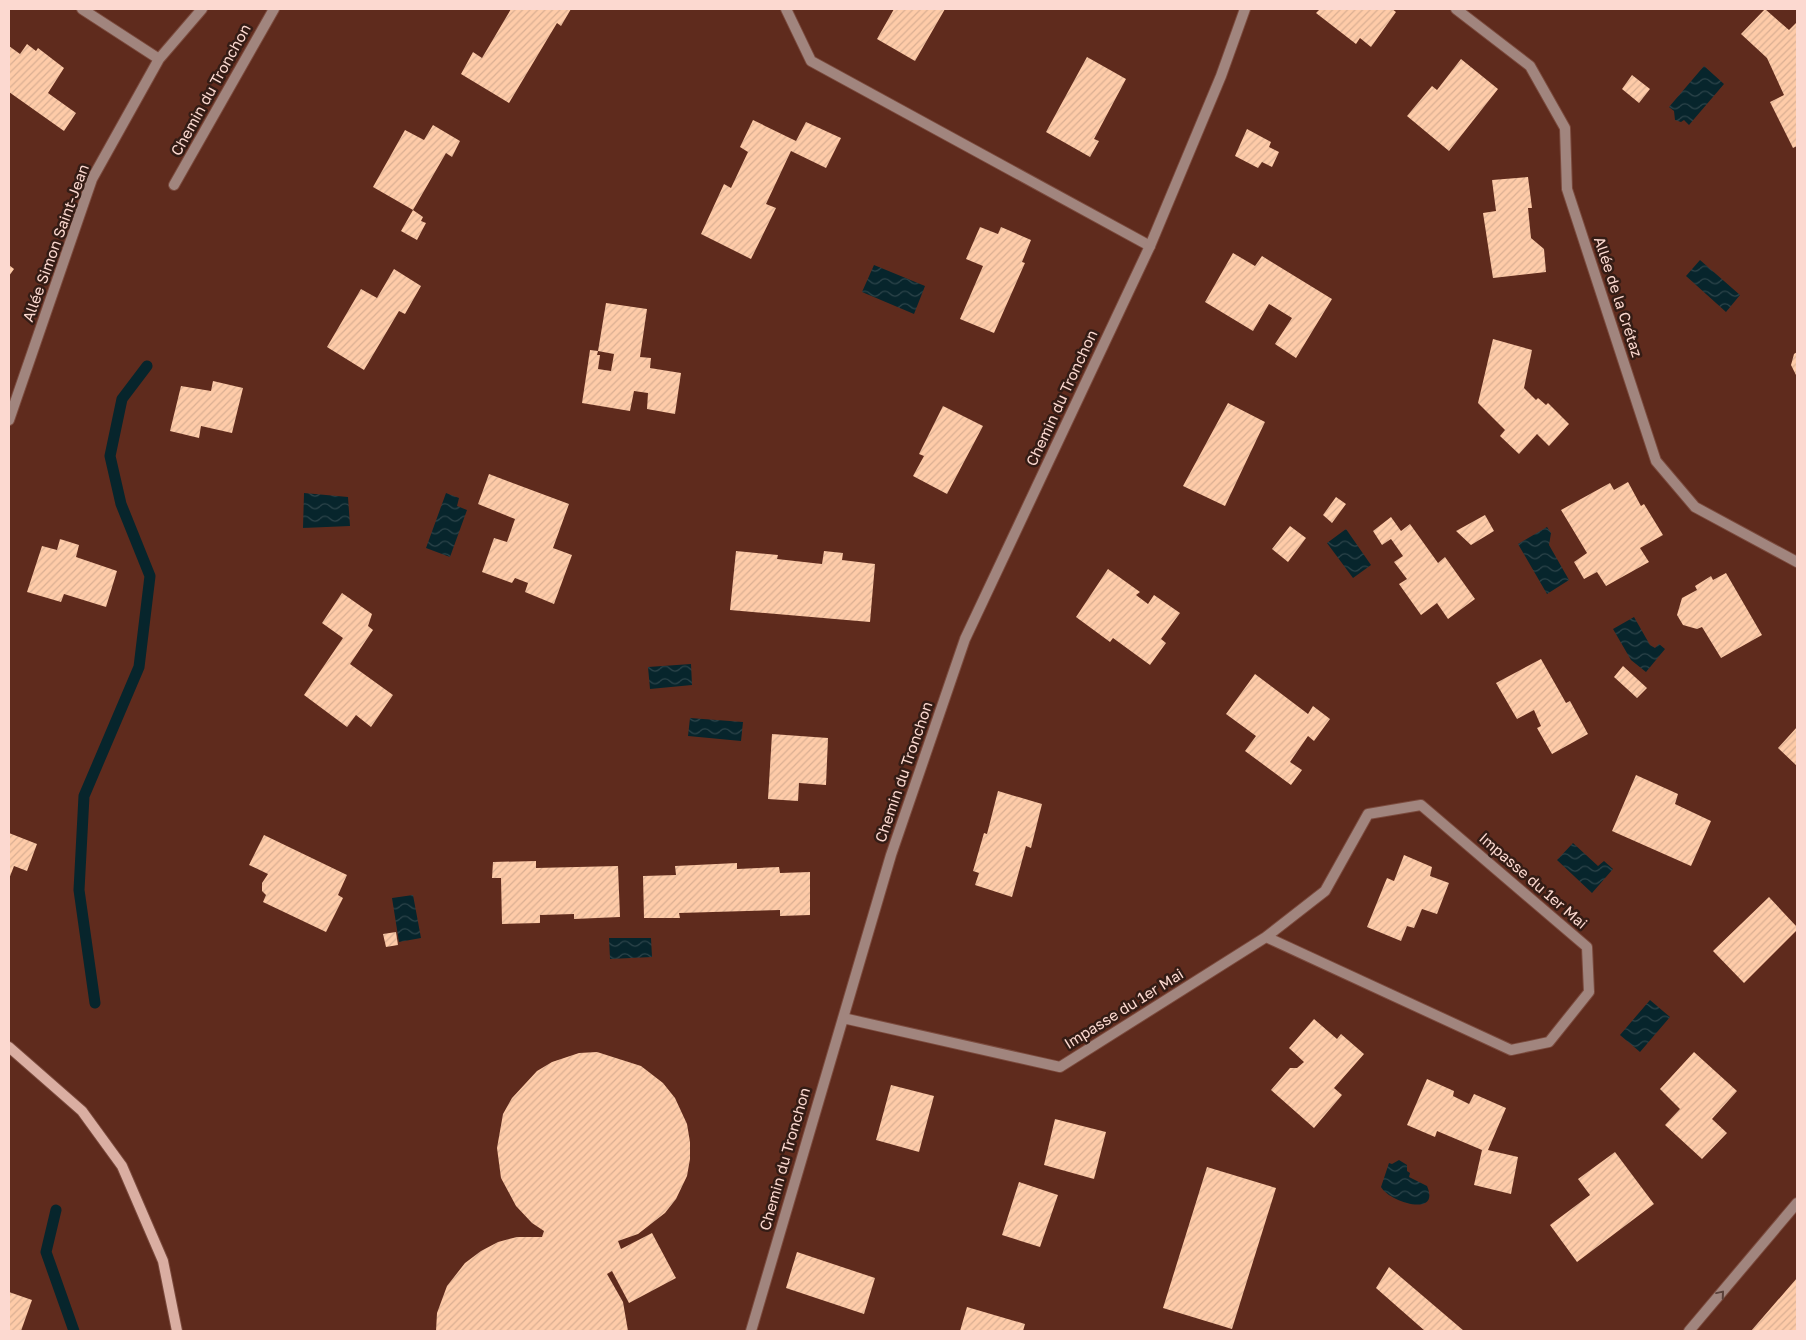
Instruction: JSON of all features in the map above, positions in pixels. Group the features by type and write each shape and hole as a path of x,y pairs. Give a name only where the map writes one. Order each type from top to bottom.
{"main road":[{"path":"9,1047 82,1111 122,1166 163,1260 177,1331"}],"street":[{"path":"82,9 159,59"},
{"name":"Allée Simon Saint-Jean","path":"9,420 92,179 159,59 202,9"},
{"name":"Chemin du Tronchon","path":"174,185 274,9"},
{"path":"786,9 811,61 1150,246"},
{"name":"Chemin du Tronchon","path":"751,1331 891,855 965,639 1150,246 1222,76 1245,9"},
{"name":"Allée de la Crétaz","path":"1456,9 1530,66 1565,128 1566,189 1656,461 1695,507 1797,562"},
{"name":"Impasse du 1er Mai","path":"843,1018 1060,1067 1266,937 1325,890 1368,814 1421,804 1587,947 1589,992 1550,1042 1511,1050 1266,937"},
{"path":"1689,1331 1797,1203"}],"water":[{"path":"1704,66 1724,84 1689,125 1684,120 1681,122 1675,120 1674,111 1669,107"},
{"path":"1700,260 1740,295 1726,312 1686,276"},
{"path":"874,265 925,286 914,314 862,292"},
{"path":"304,493 348,497 350,526 303,528"},
{"path":"446,493 459,498 457,506 467,510 450,557 426,548"},
{"path":"1547,527 1551,533 1549,545 1569,580 1547,594 1518,544"},
{"path":"1346,529 1371,565 1353,578 1327,543"},
{"path":"1634,617 1650,645 1655,648 1659,644 1665,649 1646,672 1631,660 1613,629"},
{"path":"691,664 692,685 650,689 648,667"},
{"path":"690,718 743,722 741,741 688,736"},
{"path":"1573,843 1598,866 1604,861 1613,869 1592,893 1557,860"},
{"path":"413,895 421,938 399,942 392,898"},
{"path":"609,938 651,938 652,957 610,959"},
{"path":"1650,1000 1670,1017 1640,1052 1620,1035"},
{"path":"1399,1160 1407,1165 1407,1171 1410,1173 1409,1177 1427,1186 1429,1196 1427,1202 1412,1204 1403,1202 1386,1193 1381,1187 1389,1163 1392,1164"}],"building":[{"path":"511,9 571,9 561,26 557,23 509,103 461,74 473,52 482,58"},
{"path":"894,9 945,9 915,61 877,39"},
{"path":"1320,9 1392,9 1396,12 1371,47 1360,38 1356,44 1316,13"},
{"path":"1765,9 1789,30 1797,22 1797,146 1793,148 1770,102 1784,95 1767,58 1741,34"},
{"path":"27,44 36,51 38,48 64,68 48,93 76,113 64,131 9,92 9,46 20,54"},
{"path":"1087,57 1126,79 1094,139 1099,141 1090,157 1046,132"},
{"path":"1461,59 1498,89 1449,151 1407,116 1432,86 1437,90"},
{"path":"1632,75 1650,89 1639,103 1622,89"},
{"path":"753,120 796,141 806,122 841,138 826,168 791,151 766,204 776,208 751,259 701,234 724,184 731,188 748,152 740,147"},
{"path":"433,125 460,141 452,157 446,153 413,210 373,187 405,130 424,140"},
{"path":"1247,129 1271,142 1269,147 1279,152 1272,167 1262,162 1258,168 1235,156"},
{"path":"1528,177 1532,208 1528,208 1531,238 1544,249 1546,272 1493,278 1483,213 1496,211 1492,180"},
{"path":"413,210 423,217 421,221 426,223 417,240 401,231"},
{"path":"980,227 998,234 1001,227 1031,240 1022,262 1025,263 994,333 960,319 983,266 966,259"},
{"path":"1233,253 1255,266 1262,256 1332,299 1296,358 1275,344 1292,318 1269,304 1253,331 1205,302"},
{"path":"9,265 14,269 9,276"},
{"path":"394,269 421,286 405,314 399,311 364,370 327,347 361,289 377,298"},
{"path":"606,303 647,309 640,357 651,358 650,368 681,373 675,414 647,409 648,393 634,391 630,411 582,403 590,350 598,351","holes":["598,351 614,354 611,371 598,369 600,355 597,355"]},
{"path":"1493,339 1532,350 1524,388 1536,400 1538,398 1546,405 1548,403 1569,424 1549,446 1537,434 1519,454 1500,436 1505,430 1478,403"},
{"path":"1797,352 1797,377 1791,365 1794,354"},
{"path":"213,381 243,388 232,433 201,426 199,438 170,431 181,386 211,391"},
{"path":"1228,403 1265,422 1225,506 1183,486"},
{"path":"943,406 983,426 947,494 913,476 924,456 919,454"},
{"path":"489,474 569,504 553,548 572,555 554,604 525,592 528,583 515,578 512,583 482,572 494,538 507,542 515,519 478,504"},
{"path":"1628,482 1641,506 1644,504 1663,535 1640,548 1649,562 1606,586 1597,572 1584,579 1574,562 1587,553 1561,510 1610,483 1614,490"},
{"path":"1336,497 1346,504 1332,523 1323,515"},
{"path":"1485,515 1494,531 1471,545 1456,531"},
{"path":"1391,517 1401,531 1410,524 1438,563 1445,557 1475,599 1448,619 1437,603 1421,615 1399,584 1407,579 1394,562 1403,556 1391,539 1382,545 1373,531"},
{"path":"1290,526 1306,538 1288,562 1272,549"},
{"path":"60,539 79,545 76,557 117,571 106,607 64,594 61,602 27,592 42,546 57,550"},
{"path":"736,551 778,555 777,559 822,564 824,551 843,553 842,560 875,564 870,622 730,610"},
{"path":"1108,569 1140,592 1136,595 1148,604 1154,595 1180,613 1161,639 1166,643 1150,665 1113,638 1110,642 1076,617"},
{"path":"1726,573 1762,635 1721,658 1702,627 1697,629 1683,625 1677,615 1682,598 1697,590 1695,586 1711,576 1713,580"},
{"path":"342,593 372,614 368,626 373,630 350,664 393,695 371,727 356,715 347,727 304,695 343,638 322,623"},
{"path":"1541,659 1566,703 1570,701 1588,734 1552,754 1537,728 1541,726 1534,710 1517,719 1496,683"},
{"path":"1623,666 1647,688 1637,698 1614,677"},
{"path":"1255,674 1308,714 1313,706 1330,719 1314,741 1308,736 1290,762 1302,770 1291,785 1245,751 1256,736 1226,714"},
{"path":"1797,727 1797,766 1778,748"},
{"path":"772,734 828,738 826,785 799,783 798,801 768,799"},
{"path":"1636,775 1678,794 1675,804 1711,821 1691,866 1612,831"},
{"path":"998,791 1042,804 1031,848 1026,846 1012,897 975,885 979,873 973,871 984,833 987,834"},
{"path":"9,833 37,844 27,871 14,866 9,879"},
{"path":"264,835 347,875 338,895 343,898 326,932 263,902 266,895 262,891 262,883 268,874 249,865"},
{"path":"1404,855 1432,867 1430,876 1449,883 1437,914 1422,909 1414,928 1407,926 1401,941 1367,927 1387,878 1394,881"},
{"path":"536,861 536,868 618,866 620,917 574,919 574,914 540,915 540,923 502,924 501,878 492,878 493,862"},
{"path":"737,863 737,869 779,867 780,873 810,872 810,915 780,916 780,910 679,913 680,918 644,918 643,876 676,875 675,866"},
{"path":"1769,897 1797,927 1797,930 1744,983 1713,951"},
{"path":"396,932 398,945 386,947 383,934"},
{"path":"1314,1019 1337,1039 1341,1034 1364,1054 1334,1088 1342,1095 1314,1128 1271,1090 1290,1068 1297,1068 1304,1062 1289,1048"},
{"path":"597,1052 641,1066 663,1083 675,1098 687,1124 690,1159 687,1176 676,1199 665,1213 638,1234 618,1241 621,1249 652,1233 676,1278 629,1303 612,1271 607,1274 623,1302 628,1331 436,1331 437,1313 447,1286 465,1263 481,1251 498,1242 517,1237 542,1237 544,1231 532,1223 516,1206 501,1178 497,1148 503,1114 512,1098 537,1071 552,1062 579,1053"},
{"path":"1694,1052 1737,1091 1712,1119 1727,1133 1702,1159 1665,1125 1680,1109 1660,1089"},
{"path":"1427,1079 1454,1091 1453,1096 1469,1104 1474,1094 1506,1108 1488,1150 1518,1157 1511,1194 1474,1185 1482,1150 1437,1131 1435,1137 1407,1125"},
{"path":"891,1085 934,1096 919,1152 876,1140"},
{"path":"1055,1119 1106,1132 1094,1179 1044,1165"},
{"path":"1615,1152 1654,1204 1577,1262 1550,1225 1590,1195 1578,1179"},
{"path":"1207,1167 1276,1188 1232,1329 1163,1308"},
{"path":"1019,1182 1058,1195 1040,1247 1002,1235"},
{"path":"797,1252 875,1278 864,1314 786,1288"},
{"path":"1389,1267 1464,1331 1425,1331 1376,1288"},
{"path":"1797,1278 1797,1331 1751,1331"},
{"path":"9,1292 32,1300 21,1331 9,1331"},
{"path":"967,1307 1025,1324 1023,1331 960,1331"}],"waterway":[{"path":"95,1003 79,890 84,796 139,667 150,576 121,504 110,456 122,399 147,366"},
{"path":"56,1210 46,1252 74,1331"}]}
